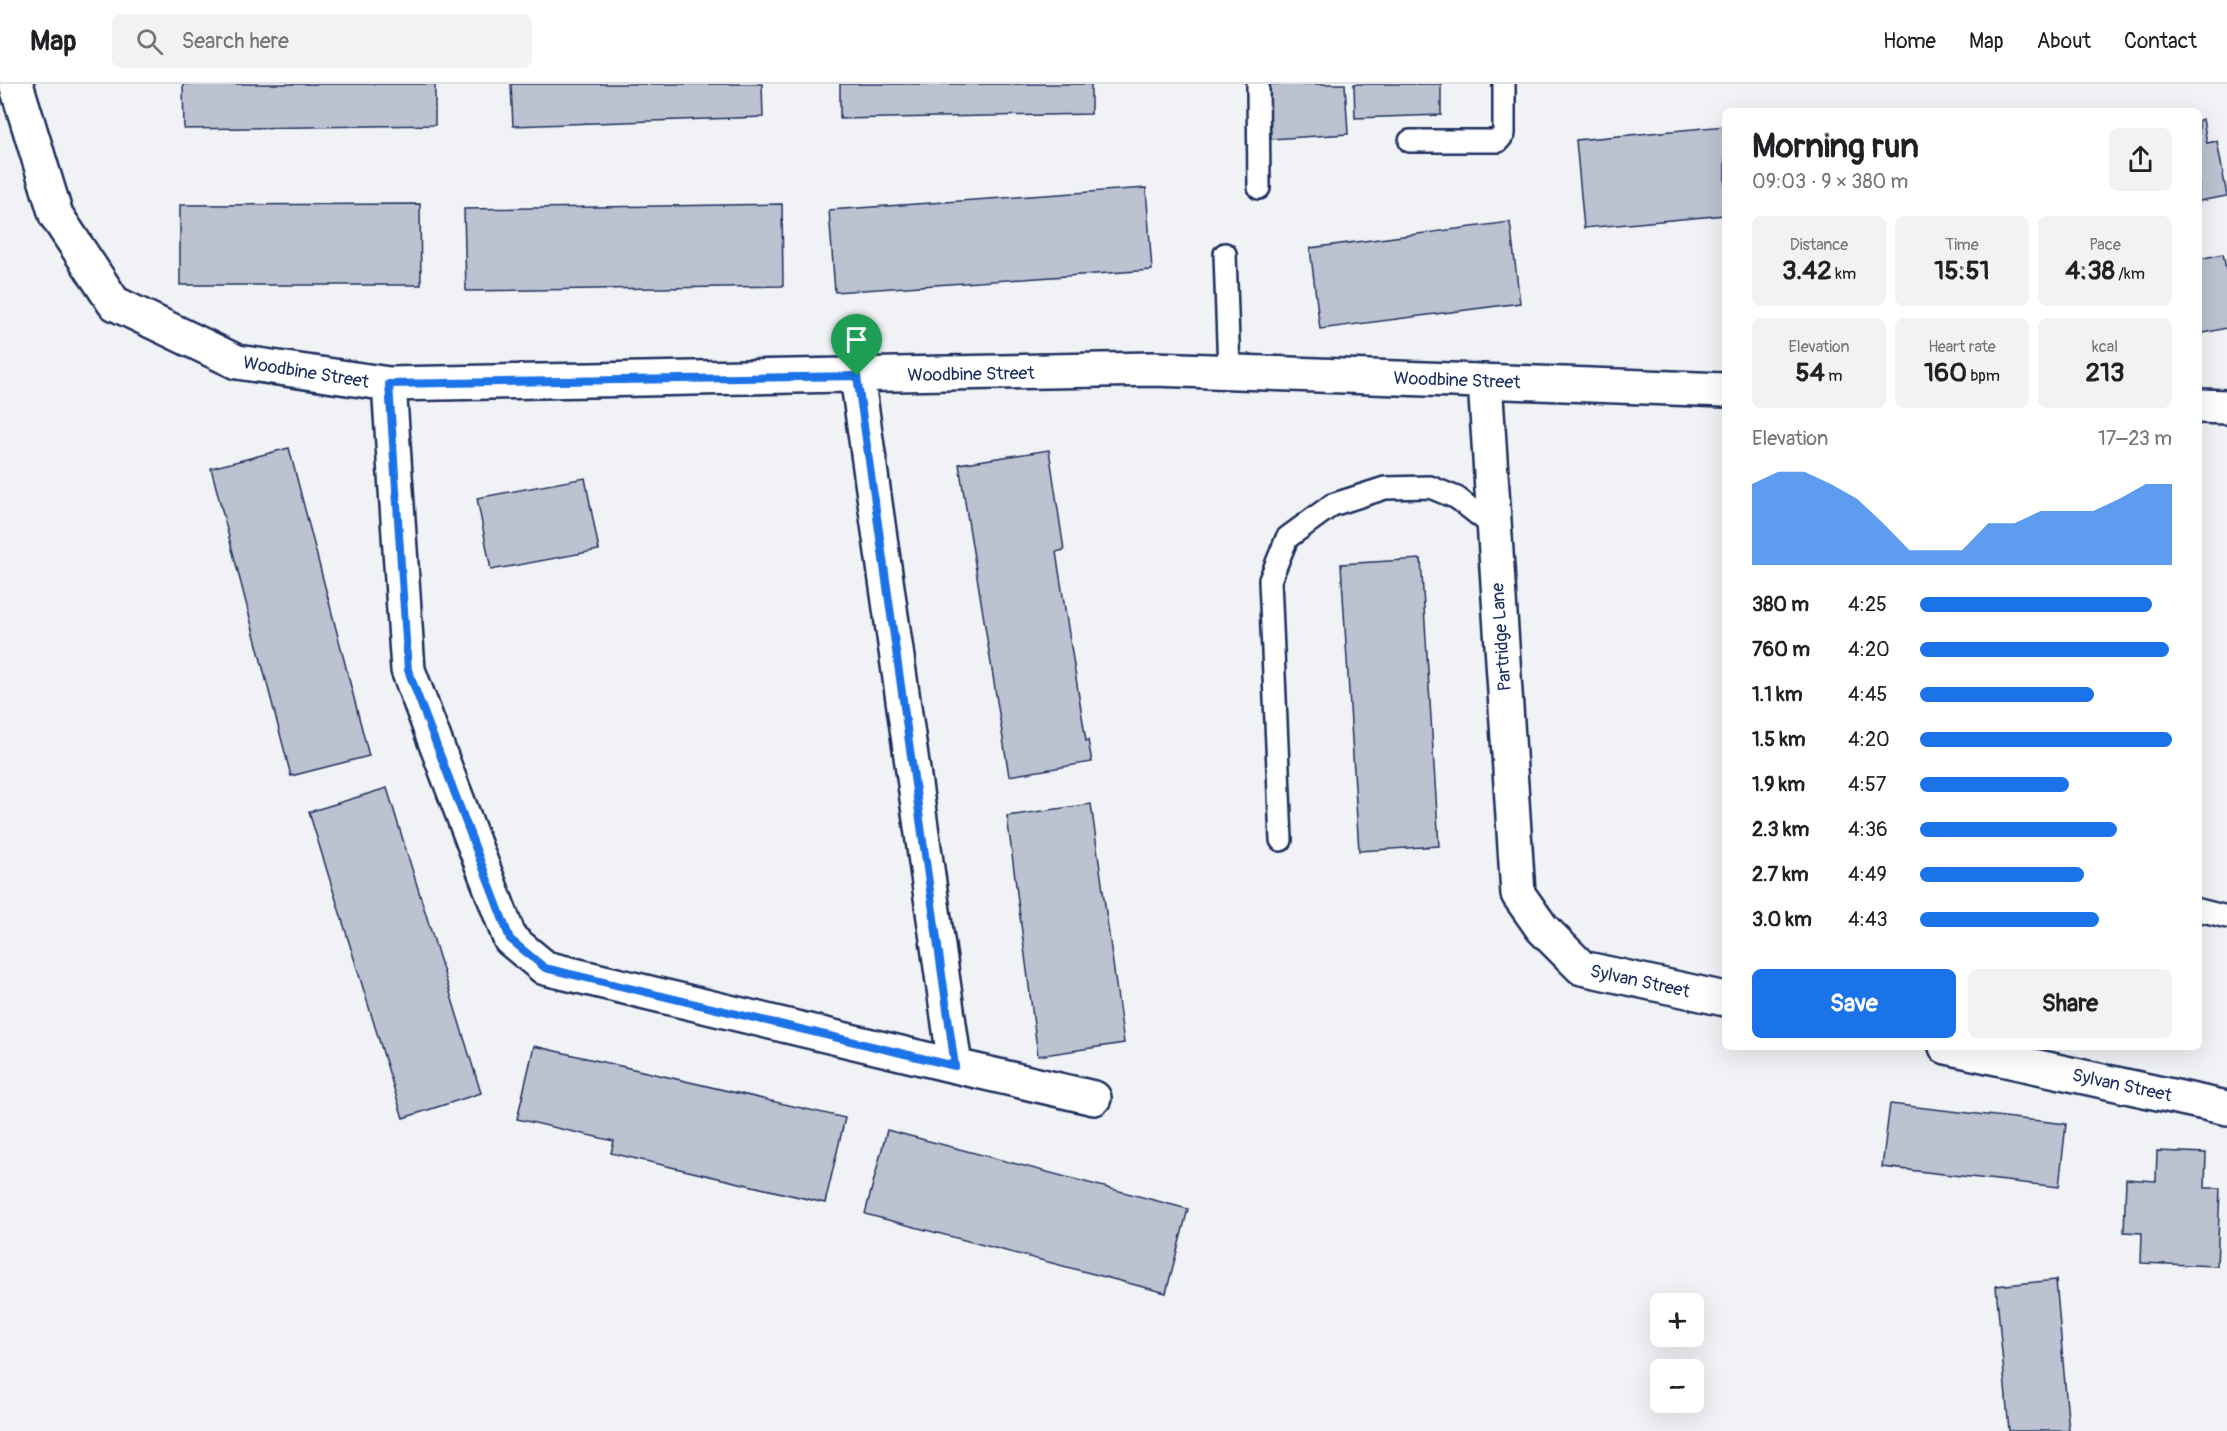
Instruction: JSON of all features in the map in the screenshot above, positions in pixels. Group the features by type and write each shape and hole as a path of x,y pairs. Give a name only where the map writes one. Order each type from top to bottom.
{"street":[{"name":"Woodbine Street","path":"16,84 56,215 114,303 237,362 389,384 1154,369 1722,390"},
{"path":"857,376 955,1066"},
{"name":"Partridge Lane","path":"1485,381 1518,894"},
{"path":"389,384 408,670 510,939 545,968 1094,1098"},
{"path":"2202,406 2227,407"},
{"name":"Sylvan Street","path":"1518,894 1542,928 1582,968 1722,998"},
{"name":"Sylvan Street","path":"1960,1050 2227,1108"}],"lane":[{"path":"1258,84 1259,188"},
{"path":"1410,141 1498,141 1504,134 1504,84"},
{"path":"1225,254 1229,372"},
{"path":"1281,840 1270,580 1287,538 1332,505 1385,488 1430,487 1458,498 1494,527"},
{"path":"2202,911 2227,917"}],"building":[{"path":"183,84 435,84 435,125 184,129"},
{"path":"511,84 762,84 763,117 513,126"},
{"path":"840,84 1091,84 1091,114 840,119"},
{"path":"1268,84 1345,84 1348,134 1271,139"},
{"path":"1354,84 1441,84 1441,115 1355,118"},
{"path":"2202,119 2207,143 2217,141 2227,196 2202,200"},
{"path":"1722,126 1722,215 1584,228 1576,140"},
{"path":"1146,188 1152,270 835,292 829,210"},
{"path":"420,204 421,285 180,285 180,205"},
{"path":"782,204 783,286 466,291 464,209"},
{"path":"1510,222 1520,303 1320,329 1310,248"},
{"path":"2223,254 2227,274 2227,328 2202,333 2202,258"},
{"path":"289,448 369,756 291,776 211,468"},
{"path":"1049,450 1064,550 1056,552 1086,741 1088,740 1092,762 1009,776 959,464"},
{"path":"585,478 599,550 491,570 477,498"},
{"path":"1421,559 1439,846 1359,851 1341,564"},
{"path":"387,788 481,1093 403,1118 309,812"},
{"path":"1091,804 1124,1043 1038,1056 1007,816"},
{"path":"534,1046 845,1118 825,1203 611,1153 614,1141 517,1119"},
{"path":"1890,1104 2066,1124 2059,1187 1882,1167"},
{"path":"887,1130 1188,1209 1166,1293 865,1214"},
{"path":"2157,1151 2206,1153 2205,1188 2220,1188 2217,1266 2141,1263 2142,1233 2124,1232 2126,1179 2156,1181"},
{"path":"2056,1280 2069,1431 2009,1431 1996,1286"}],"route":[{"path":"857,376 906,721 955,1066 545,968 510,939 408,670 389,384 857,376"}]}
